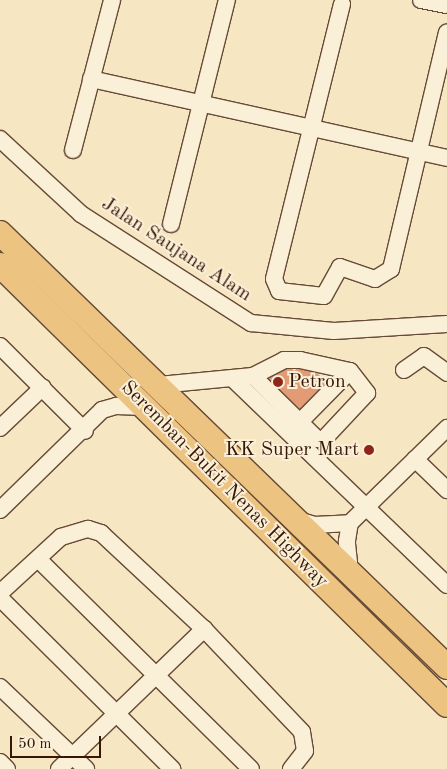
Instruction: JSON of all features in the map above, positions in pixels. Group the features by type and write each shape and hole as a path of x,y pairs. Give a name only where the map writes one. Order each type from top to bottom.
{"highway":[{"name":"Seremban-Bukit Nenas Highway","path":"0,233 159,385 447,668"},
{"name":"Seremban-Bukit Nenas Highway","path":"0,265 447,705"}],"street":[{"path":"73,150 112,0"},
{"path":"171,224 227,0"},
{"path":"420,0 447,5"},
{"path":"342,4 274,279 279,292 324,296 340,267 376,279 385,276 391,269 447,33"},
{"path":"91,79 447,158"},
{"name":"Jalan Saujana Alam","path":"0,139 81,214 251,323 334,331 447,324"},
{"path":"0,346 85,431"},
{"path":"404,370 424,356 447,373"},
{"path":"159,385 253,376 292,360 350,371 367,390 366,396 324,438 317,440 295,427 233,379"},
{"path":"295,427 350,371"},
{"path":"253,376 295,427 367,506 447,584"},
{"path":"0,428 43,387"},
{"path":"0,510 85,431 102,410 146,407"},
{"path":"350,572 347,541 350,523 447,428"},
{"path":"415,459 447,490"},
{"path":"294,518 314,525 350,523"},
{"path":"0,593 61,537 74,531 88,529 101,533 204,629 302,732 305,751 291,769"},
{"path":"38,559 251,769"},
{"path":"0,598 172,769"},
{"path":"59,769 204,629"},
{"path":"0,687 86,769"},
{"path":"0,762 7,769"}],"building":[{"path":"286,361 294,371 306,361 331,388 298,420 264,383"}],"place":[{"name":"Petron","path":"278,382"},
{"name":"KK Super Mart","path":"369,450"}]}
